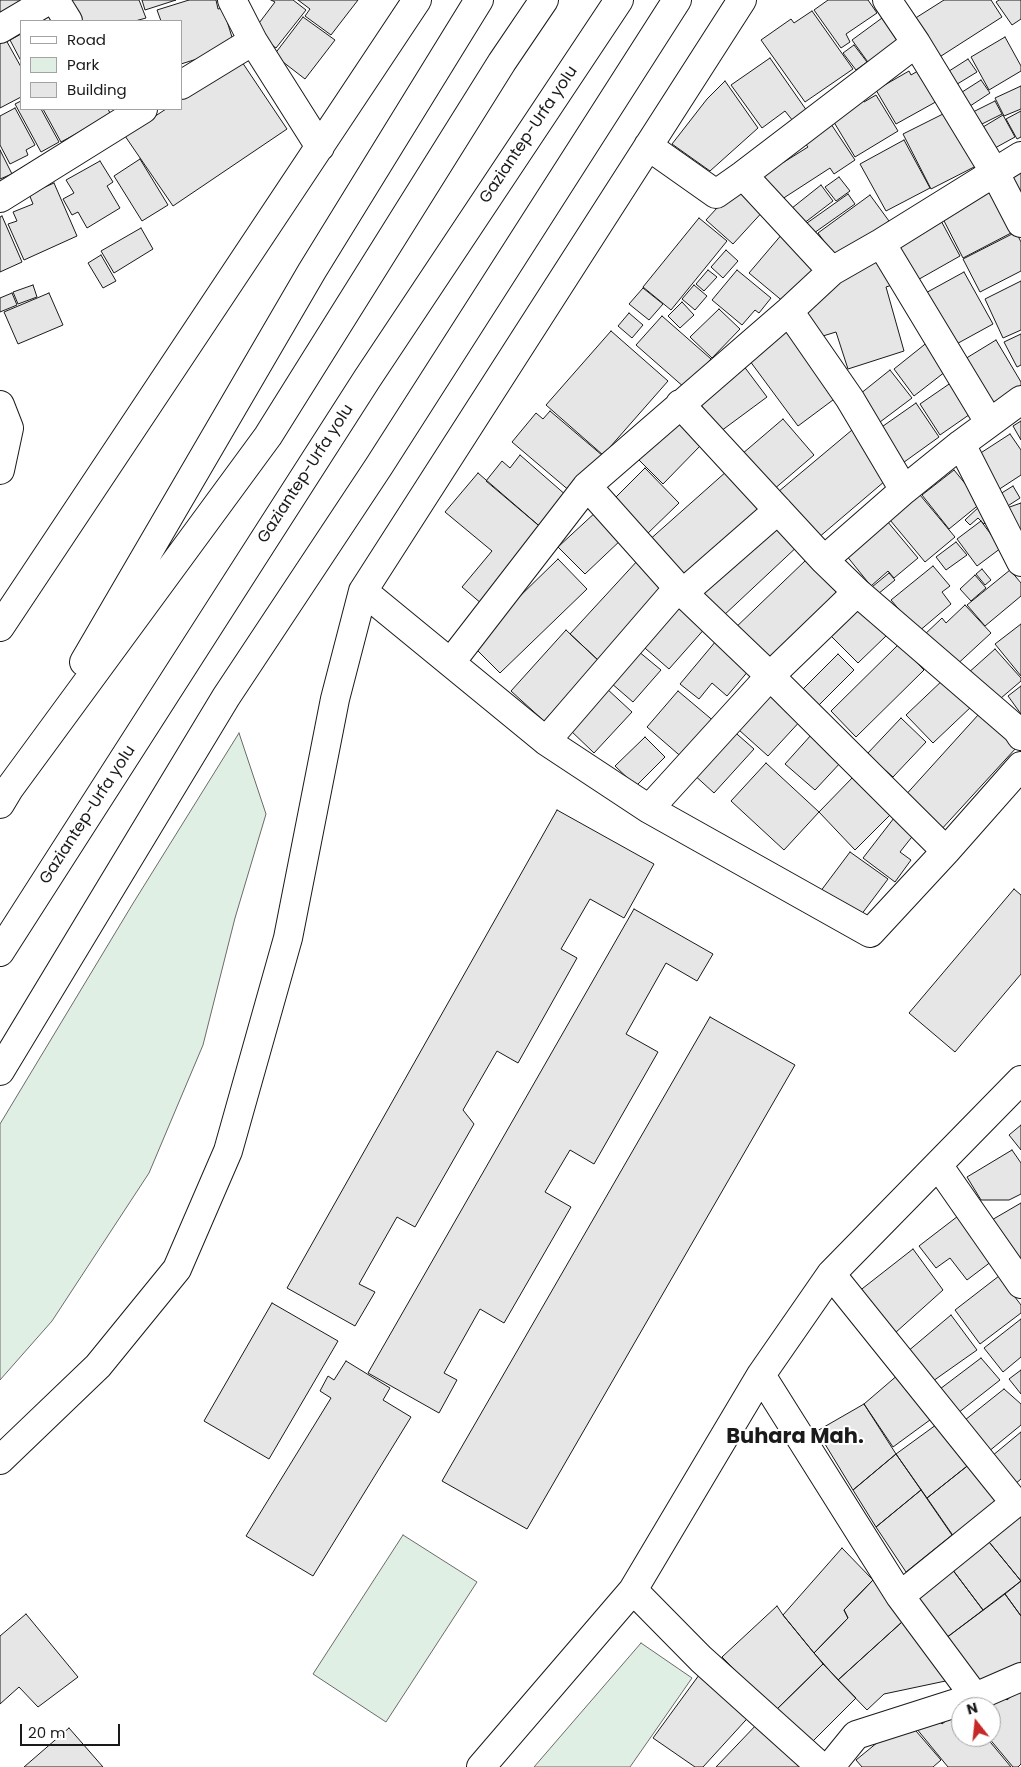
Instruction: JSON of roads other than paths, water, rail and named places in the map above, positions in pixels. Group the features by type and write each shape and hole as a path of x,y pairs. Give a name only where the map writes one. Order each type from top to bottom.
{"main road":[{"path":"0,29 49,0"},
{"path":"55,0 67,20"},
{"path":"232,0 252,41 320,147"},
{"path":"0,627 417,0"},
{"path":"5,797 312,271 479,0"},
{"path":"5,797 268,436 502,62 544,0"},
{"name":"Gaziantep-Urfa yolu","path":"0,952 367,379 619,0"},
{"path":"0,1071 226,697 379,466 677,0"},
{"path":"0,1460 98,1366 177,1269 228,1151 288,938 335,700 363,590 742,0"},
{"path":"887,0 916,43 995,173 1021,223"},
{"path":"182,84 252,41"},
{"path":"648,146 716,194 916,43"},
{"path":"0,198 129,112"},
{"path":"451,662 587,486 790,311 832,271 881,243 1021,156"},
{"path":"743,175 832,271"},
{"path":"881,243 989,422"},
{"path":"790,311 850,399 904,490"},
{"path":"824,560 904,490 989,422 1021,400"},
{"path":"680,404 824,560 857,592 1017,730 1021,736"},
{"path":"0,405 9,428 0,470"},
{"path":"961,444 1021,562"},
{"path":"587,486 681,591 770,676 946,851"},
{"path":"546,741 681,591 778,510"},
{"path":"363,590 546,741 649,809 870,933 1021,766"},
{"path":"649,809 770,676 857,592"},
{"path":"481,1767 632,1590 761,1375 831,1274 1021,1080"},
{"path":"938,1165 1021,1284"},
{"path":"831,1274 1018,1500 900,1596"},
{"path":"761,1375 900,1596 974,1697"},
{"path":"632,1590 701,1659 821,1767"},
{"path":"977,1697 1021,1677"},
{"path":"830,1767 856,1735 892,1722 951,1705"}],"district":[{"name":"Buhara Mah.","path":"795,1438"}]}
